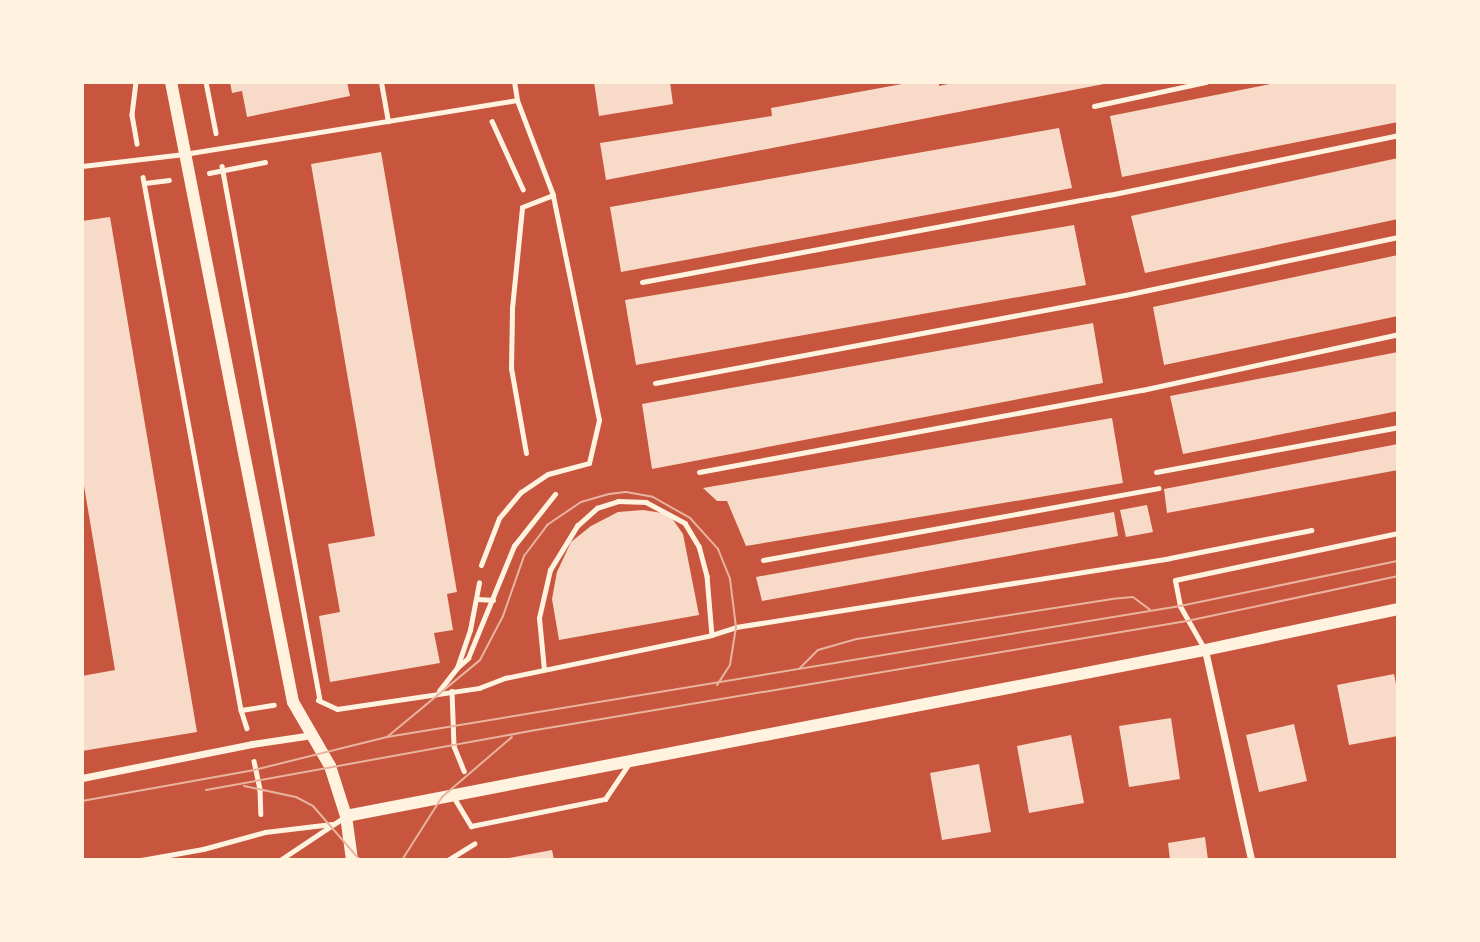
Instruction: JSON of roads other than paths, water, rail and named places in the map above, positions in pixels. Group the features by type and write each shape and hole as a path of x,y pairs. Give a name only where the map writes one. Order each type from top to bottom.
{"street":[{"path":"171,82 293,702 330,766 346,816 352,860"},
{"path":"346,816 1205,650 1398,609"},
{"path":"1205,650 1251,860"},
{"path":"82,778 252,744 312,735"}],"lane":[{"path":"381,82 388,121"},
{"path":"481,565 499,518 521,492 548,474 589,463 599,420 553,195 517,100 514,82"},
{"path":"1094,106 1206,82"},
{"path":"82,166 184,154 517,100"},
{"path":"642,282 1109,195 1398,135"},
{"path":"526,453 511,369 512,308 522,206 553,195"},
{"path":"655,383 1125,295 1398,237"},
{"path":"699,472 1142,390 1398,334"},
{"path":"1156,472 1398,427"},
{"path":"763,560 1158,488"},
{"path":"1205,650 1180,606 1175,580 1398,533"},
{"path":"452,795 471,826 605,799 631,761"},
{"path":"280,860 346,816"},
{"path":"141,860 203,849 265,832 332,824"}],"tram line":[{"path":"387,737 480,660 503,616 524,556 547,525 581,502 609,494 626,492 653,497 690,518 718,549 730,579 736,627 730,665 717,685"},
{"path":"82,801 254,770 387,737 1180,606 1398,561"},
{"path":"206,790 536,730 1187,621 1398,576"},
{"path":"800,668 818,650 857,639 1111,599 1133,597 1150,610"},
{"path":"402,860 442,797 512,737"},
{"path":"244,786 296,797 313,806 360,860"}]}
